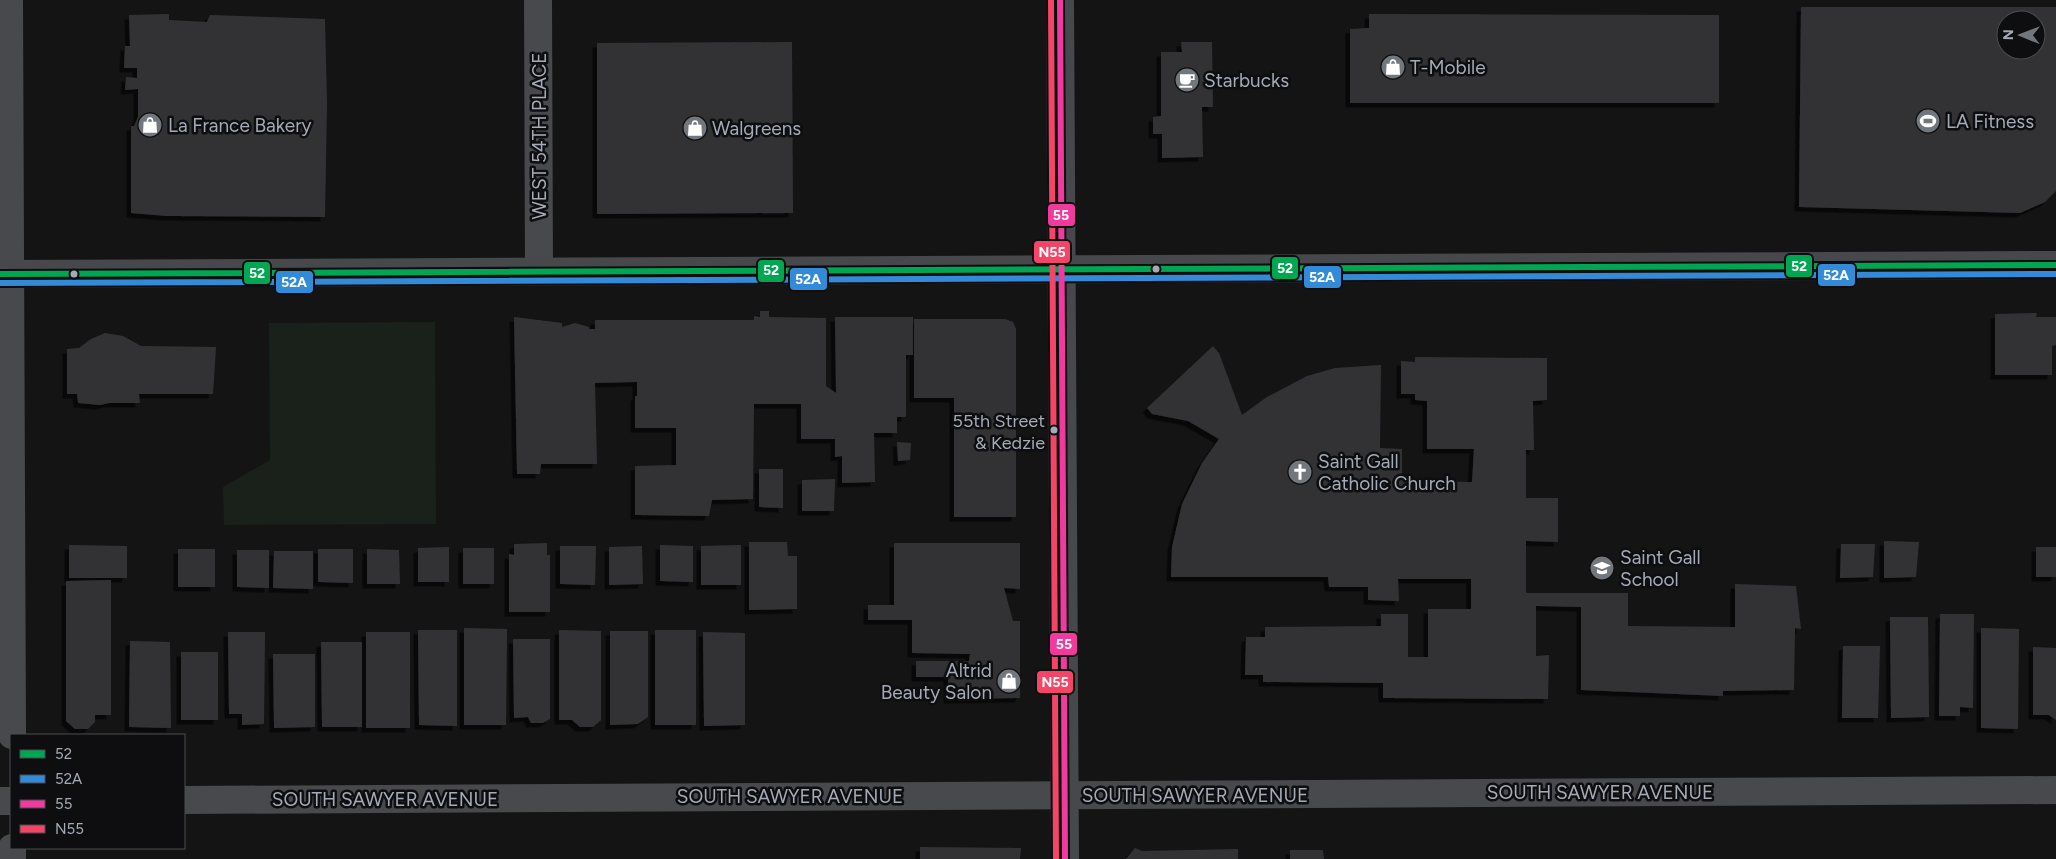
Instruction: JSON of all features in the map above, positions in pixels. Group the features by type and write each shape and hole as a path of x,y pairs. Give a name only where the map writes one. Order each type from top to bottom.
{"main road":[{"path":"1060,0 1065,859"},
{"path":"5,274 2056,264"}],"street":[{"path":"9,0 5,274 12,734"},
{"name":"WEST 54TH PLACE","path":"538,0 539,272"},
{"name":"SOUTH SAWYER AVENUE","path":"185,800 2056,790"}],"shaded area":[{"path":"435,322 436,524 224,525 223,487 270,460 269,323"}],"building":[{"name":"LA Fitness","path":"1801,7 2056,7 2056,191 2045,202 2020,213 1799,207"},
{"path":"169,14 169,20 207,22 210,15 325,19 327,103 325,217 167,216 131,213 131,126 134,126 138,117 138,89 125,90 126,77 137,78 137,68 124,68 125,46 130,46 129,15"},
{"path":"1369,14 1719,15 1719,103 1350,103 1350,29 1369,28"},
{"name":"Walgreens","path":"792,42 793,213 597,214 597,43"},
{"name":"Starbucks","path":"1181,42 1212,42 1213,107 1202,107 1203,157 1162,158 1162,134 1153,134 1153,117 1161,116 1161,52 1182,52"},
{"path":"760,311 769,311 769,317 826,318 826,386 836,393 835,317 913,317 913,355 906,355 906,417 897,417 897,433 874,433 875,482 842,483 842,456 835,457 835,439 801,439 801,404 754,404 753,499 712,500 709,516 635,515 635,466 676,465 676,428 635,428 637,382 595,383 597,464 541,464 540,474 517,474 514,317 562,323 562,327 575,323 589,327 589,329 595,329 595,320 754,320 754,316 760,317"},
{"path":"2037,313 2036,317 2056,317 2056,345 2052,346 2052,375 1995,375 1995,314"},
{"path":"914,319 1005,319 1013,322 1016,329 1016,517 954,517 954,398 914,398"},
{"path":"105,333 123,336 141,346 216,347 213,394 139,394 140,403 109,403 100,405 78,403 77,394 67,394 67,349 79,348 91,339"},
{"path":"1213,346 1219,353 1242,415 1267,397 1307,376 1335,368 1381,365 1380,448 1402,449 1402,481 1472,482 1474,449 1427,449 1427,401 1415,400 1415,394 1401,394 1401,361 1415,362 1415,357 1547,358 1547,400 1533,401 1534,450 1526,450 1526,498 1558,498 1558,542 1526,541 1526,593 1628,593 1628,626 1735,627 1735,584 1796,586 1801,629 1795,628 1794,690 1723,691 1723,696 1581,690 1581,607 1536,606 1536,656 1549,655 1548,699 1383,698 1383,683 1263,682 1263,675 1245,675 1246,637 1265,637 1265,627 1381,626 1381,614 1408,614 1408,657 1428,657 1428,609 1471,609 1471,579 1398,579 1399,601 1368,600 1368,587 1329,587 1328,577 1171,577 1172,547 1182,504 1202,463 1219,439 1188,421 1152,414 1147,408"},
{"path":"897,442 911,443 910,460 898,461"},
{"path":"759,469 783,469 783,508 759,507"},
{"path":"835,479 834,511 802,511 802,480"},
{"path":"1884,541 1919,542 1916,577 1884,578"},
{"path":"749,542 787,542 788,556 797,556 797,609 749,610"},
{"path":"547,543 547,555 550,555 550,612 509,612 509,554 514,555 514,544"},
{"path":"894,543 1020,543 1020,589 1004,588 1013,621 1020,621 1020,698 948,699 948,677 916,677 916,661 969,661 970,654 912,653 912,620 868,620 868,605 894,605"},
{"path":"1841,544 1875,544 1873,577 1840,578"},
{"path":"69,545 127,546 127,578 69,578"},
{"path":"660,545 693,546 693,582 660,581"},
{"path":"741,545 741,585 701,585 701,546"},
{"path":"560,546 596,546 595,585 560,584"},
{"path":"642,546 643,584 609,585 609,547"},
{"path":"449,547 449,582 418,582 418,548"},
{"path":"2036,547 2056,547 2056,577 2036,577"},
{"path":"463,548 494,548 494,584 463,584"},
{"path":"178,549 215,549 215,587 178,587"},
{"path":"318,549 353,549 353,583 318,582"},
{"path":"367,549 399,550 400,584 367,584"},
{"path":"237,550 269,550 269,588 237,587"},
{"path":"274,551 313,551 313,589 273,588"},
{"path":"111,580 111,715 95,715 95,722 88,729 75,729 66,721 66,581"},
{"path":"1940,614 1974,614 1973,708 1960,707 1960,716 1939,716"},
{"path":"1890,617 1928,617 1929,717 1891,718"},
{"path":"464,628 507,629 506,725 464,725"},
{"path":"1981,628 2019,629 2018,729 1981,728"},
{"path":"418,630 457,630 457,726 419,725"},
{"path":"559,630 601,631 601,720 593,727 580,727 572,720 559,720"},
{"path":"655,630 696,630 696,725 655,725"},
{"path":"610,631 648,631 648,717 638,724 610,725"},
{"path":"228,632 265,632 264,724 242,725 242,714 229,714"},
{"path":"366,632 410,632 410,728 366,728"},
{"path":"703,632 745,633 745,725 704,726"},
{"path":"513,639 550,639 550,719 543,723 531,723 528,717 514,718"},
{"path":"130,641 170,642 171,728 129,727"},
{"path":"321,642 362,642 362,727 322,727"},
{"path":"1843,646 1880,646 1878,718 1842,718"},
{"path":"2033,647 2056,648 2056,720 2049,715 2033,715"},
{"path":"181,652 218,652 218,720 181,720"},
{"path":"273,654 315,654 315,727 274,728"},
{"path":"920,847 1021,848 1020,859 920,859"},
{"path":"1135,848 1142,851 1238,849 1238,859 1126,859"},
{"path":"1290,850 1323,850 1324,859 1290,859"}],"transit line":[{"name":"N55","path":"1051,0 1056,859"},
{"name":"55","path":"1060,0 1065,859"},
{"name":"52","path":"0,274 2056,265"},
{"name":"52A","path":"0,283 2056,274"}],"place":[{"name":"T-Mobile","path":"1393,67"},
{"name":"Starbucks","path":"1187,80"},
{"name":"LA Fitness","path":"1928,121"},
{"name":"La France Bakery","path":"150,125"},
{"name":"Walgreens","path":"695,128"},
{"name":"55th Street & Kedzie","path":"1054,430"},
{"name":"Saint Gall Catholic Church","path":"1300,472"},
{"name":"Saint Gall School","path":"1602,568"},
{"name":"Altrid Beauty Salon","path":"1009,681"}]}
